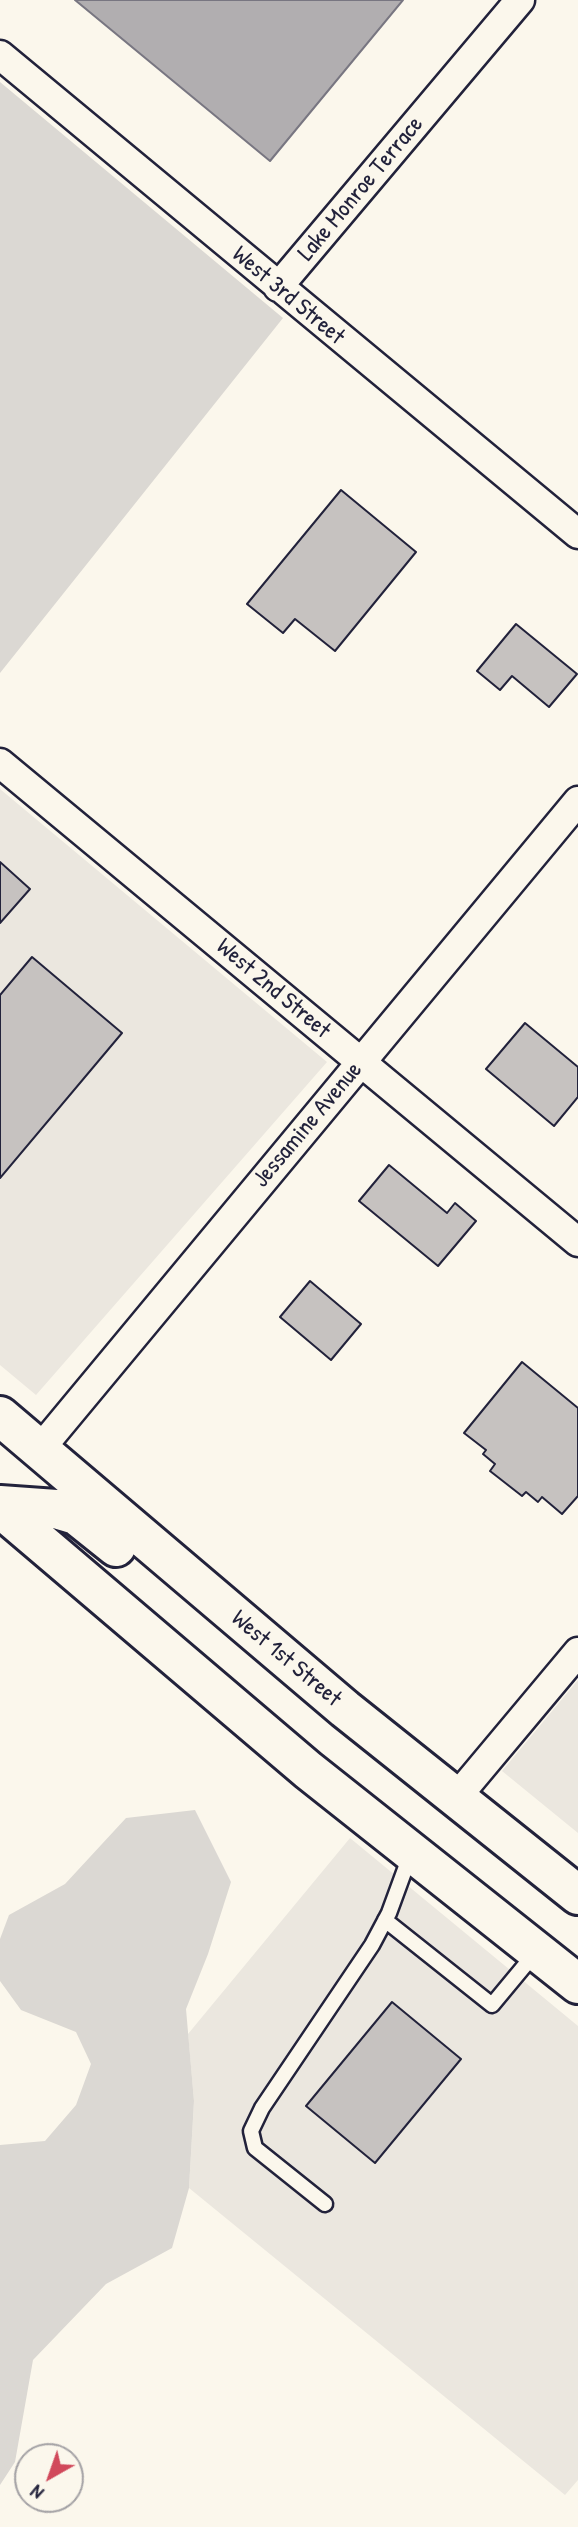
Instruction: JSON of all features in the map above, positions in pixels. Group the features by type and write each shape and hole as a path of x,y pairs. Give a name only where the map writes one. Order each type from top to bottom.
{"main road":[{"name":"West 1st Street","path":"0,1416 345,1710 578,1895"},
{"path":"0,1452 5,1454 40,1449"},
{"path":"0,1507 57,1509 76,1515 178,1597 243,1622"},
{"path":"0,1507 298,1761 578,1984"}],"street":[{"name":"Lake Monroe Terrace","path":"278,287 520,0"},
{"name":"West 3rd Street","path":"0,55 578,534"},
{"name":"West 2nd Street","path":"0,762 578,1242"},
{"name":"Jessamine Avenue","path":"40,1449 578,802"},
{"path":"455,1799 578,1652"}],"lane":[{"path":"325,2204 255,2148 251,2132 261,2108 359,1966 385,1920 411,1852"},
{"path":"385,1920 492,2005 537,1951"}],"shaded area":[{"path":"75,0 403,0 270,161"},
{"path":"0,82 283,318 0,673"},
{"path":"0,789 327,1062 36,1395 0,1365"},
{"path":"578,1680 578,1833 502,1771"},
{"path":"195,1810 231,1882 208,1954 186,2009 194,2101 189,2188 172,2248 106,2284 33,2360 18,2443 14,2443 14,2464 0,2485 0,2145 45,2141 76,2105 91,2064 76,2032 21,2010 0,1981 0,1939 9,1915 65,1884 126,1818"},
{"path":"350,1838 578,2026 578,2480 565,2495 189,2188 194,2101 188,2034"}],"building":[{"path":"341,490 416,552 335,651 295,619 283,633 247,604"},
{"path":"516,624 577,674 549,707 512,676 500,690 477,671"},
{"path":"0,862 30,889 0,923"},
{"path":"32,957 122,1033 0,1178 0,995"},
{"path":"525,1023 578,1067 578,1097 554,1126 486,1069"},
{"path":"389,1165 447,1213 455,1203 476,1221 438,1266 359,1201"},
{"path":"310,1281 361,1324 331,1360 280,1317"},
{"path":"522,1362 578,1408 578,1496 562,1514 542,1497 538,1502 526,1492 522,1496 490,1471 495,1464 483,1454 486,1450 464,1433"},
{"path":"392,2002 461,2059 375,2163 306,2106"}]}
